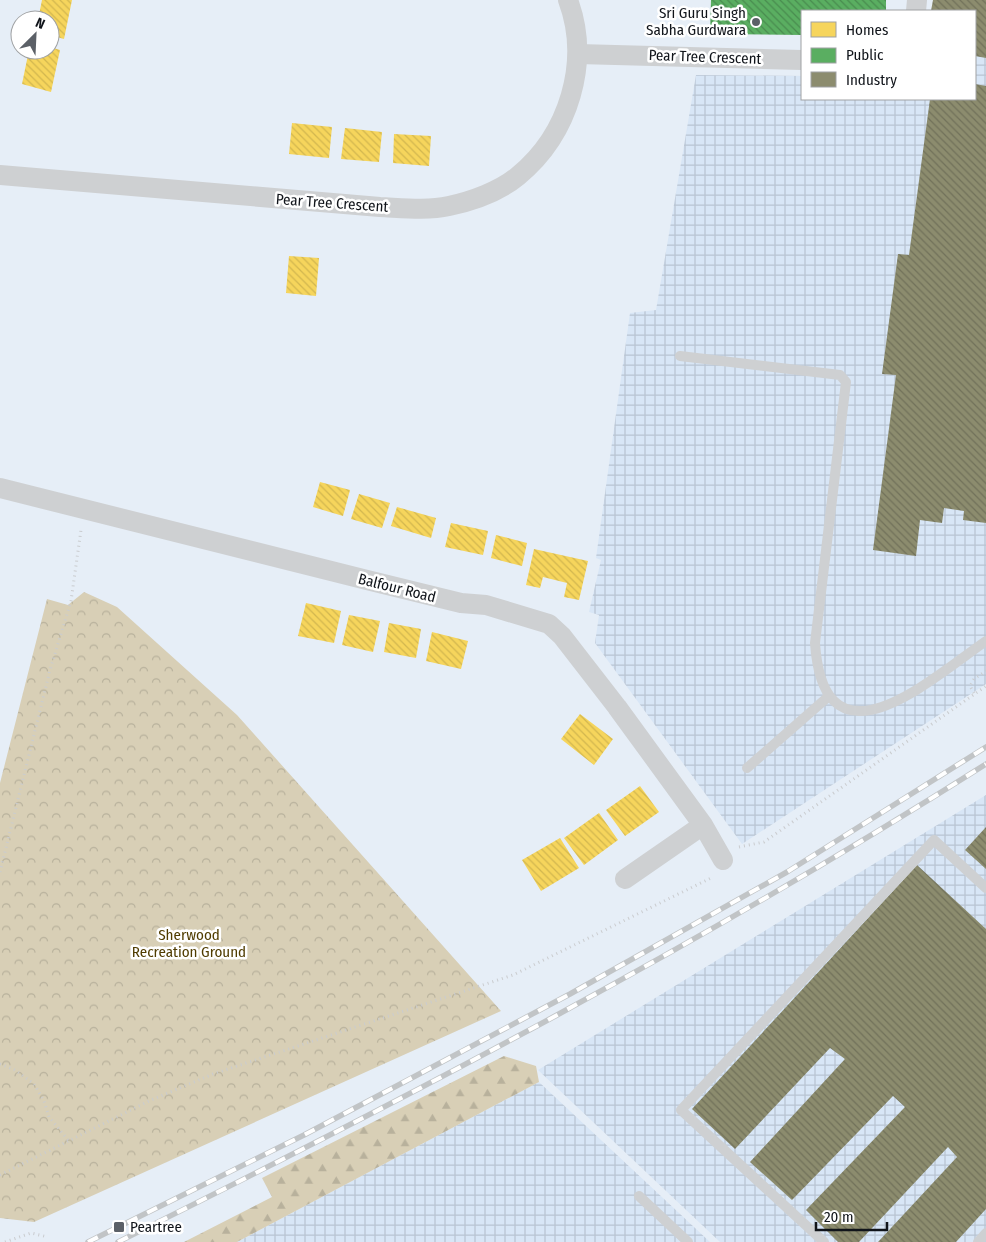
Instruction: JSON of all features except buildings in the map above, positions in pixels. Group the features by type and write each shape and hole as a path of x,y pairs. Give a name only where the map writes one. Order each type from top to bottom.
{"street":[{"name":"Pear Tree Crescent","path":"0,175 380,207 444,207 480,196 510,182 538,156 566,110 574,85 578,54 577,34 568,0"},
{"name":"Pear Tree Crescent","path":"578,54 801,60"},
{"name":"Balfour Road","path":"0,488 461,603 486,605 549,624 562,636 703,824 725,863"},
{"path":"625,879 703,824"}],"lane":[{"path":"680,356 840,376 846,382 815,643 818,673 829,696 836,703 857,712 882,708 922,686 986,641"},
{"path":"747,768 829,696"},
{"path":"824,1242 681,1110 934,840 986,888"},
{"path":"639,1196 688,1242"},
{"path":"978,1242 986,1233"}],"path":[{"path":"0,872 50,670 71,601 83,508"},
{"path":"974,693 970,686 972,682 986,671"},
{"path":"0,1175 149,1101 213,1074 514,975 725,863 738,847 764,842 986,686"},
{"path":"0,1064 15,1070 34,1084 44,1101 49,1117 69,1141"},
{"path":"5,1242 31,1233 48,1237"}],"shaded area":[{"path":"936,0 986,0 986,684 742,844 595,643 599,615 589,612 601,560 596,558 630,313 656,310 696,75 801,76 801,100 976,100 976,10 935,10"},
{"path":"986,795 986,1242 720,1242 538,1070"},
{"path":"539,1082 710,1242 237,1242"}],"green space":[{"name":"Sherwood Recreation Ground","path":"84,592 117,607 237,715 501,1011 34,1222 0,1218 0,783 47,599 68,605"},
{"path":"504,1056 536,1066 539,1082 237,1242 184,1242 272,1197 262,1178"}],"railway":[{"path":"88,1242 304,1135 570,994 787,872 986,747"},
{"path":"118,1242 449,1073 667,954 774,893 986,764"}],"place":[{"name":"Sri Guru Singh Sabha Gurdwara","path":"756,22"},
{"name":"Peartree","path":"119,1227"}]}
